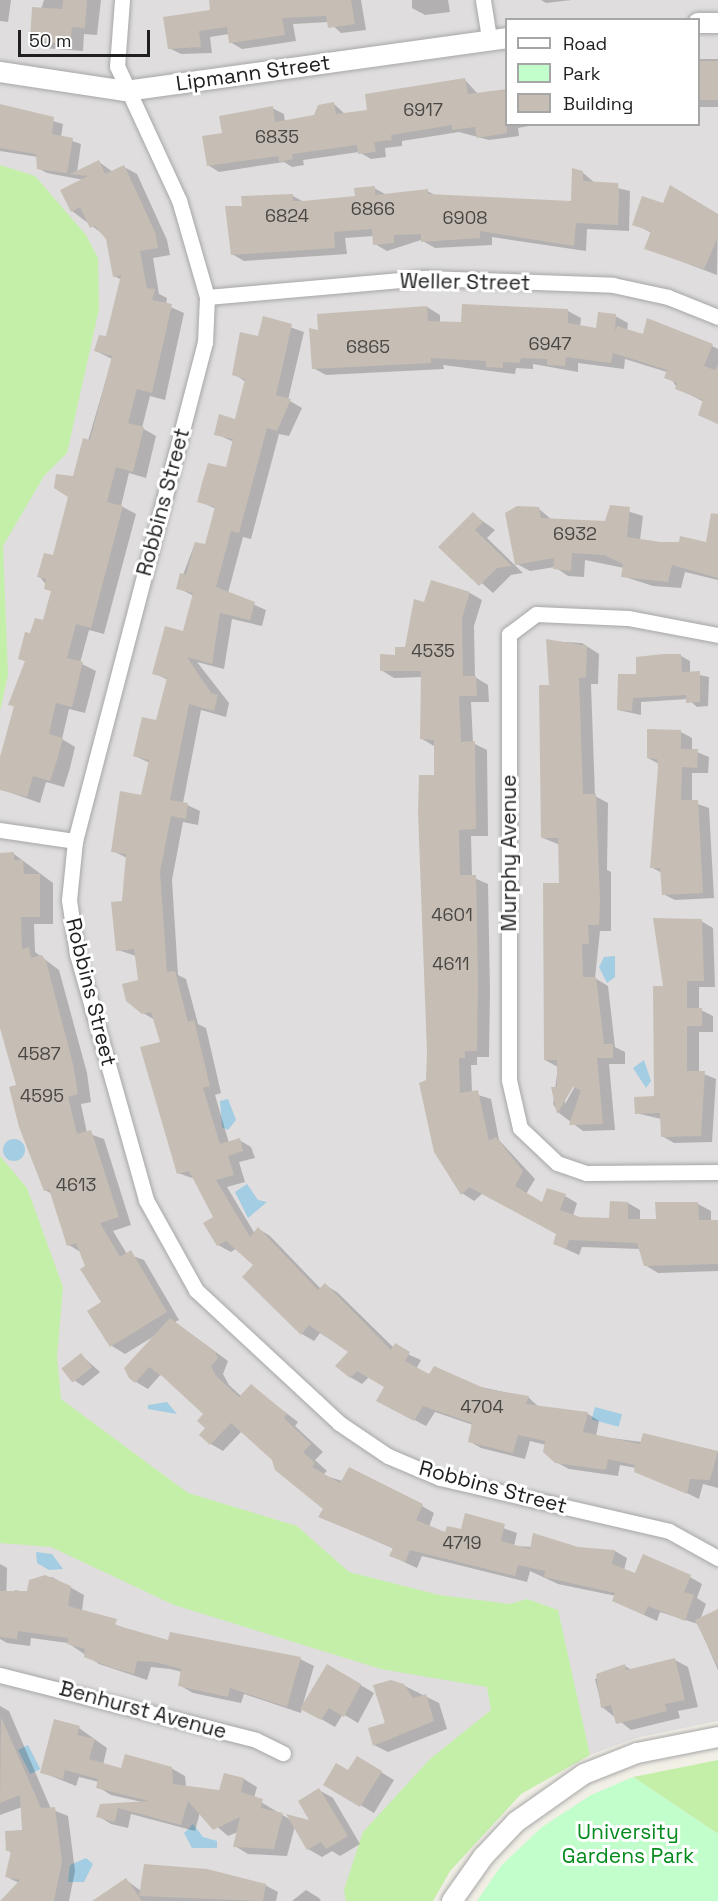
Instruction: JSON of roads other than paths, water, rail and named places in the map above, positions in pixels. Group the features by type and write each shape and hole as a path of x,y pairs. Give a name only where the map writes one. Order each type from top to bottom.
{"street":[{"name":"Robbins Street","path":"122,0 117,66 126,91 179,201 207,297 205,342 75,841 69,900 77,954 146,1200 196,1290 339,1423 387,1456 440,1478 669,1531 718,1558"},
{"path":"483,0 498,38"},
{"path":"700,23 718,23"},
{"name":"Lipmann Street","path":"0,72 126,91 498,38"},
{"name":"Weller Street","path":"207,297 426,278 613,285 668,297 718,317"},
{"name":"Murphy Avenue","path":"718,635 628,618 536,614 508,634 512,1107 536,1147 567,1167 586,1173 718,1172"},
{"path":"0,830 75,841"},
{"name":"Benhurst Avenue","path":"0,1675 256,1740 283,1753"},
{"path":"452,1901 483,1857 516,1822 584,1774 637,1753 718,1737"}],"water":[{"path":"615,956 615,977 607,983 599,967 604,957"},
{"path":"644,1060 651,1081 646,1088 633,1068"},
{"path":"228,1099 236,1120 228,1130 222,1127 220,1101"},
{"path":"14,1139 24,1146 25,1150 18,1160 14,1161 4,1154 3,1150 10,1140"},
{"path":"247,1184 258,1200 267,1202 248,1218 235,1192"},
{"path":"167,1402 177,1414 148,1409 148,1405"},
{"path":"595,1407 622,1414 619,1427 592,1420"},
{"path":"36,1552 52,1554 63,1569 49,1570 37,1563"},
{"path":"28,1745 40,1769 30,1774 18,1750"},
{"path":"193,1824 203,1837 217,1841 217,1848 192,1848 184,1833"},
{"path":"86,1858 93,1864 84,1882 68,1882 70,1865"}],"park label":[{"name":"University Gardens Park","path":"628,1844"}]}
